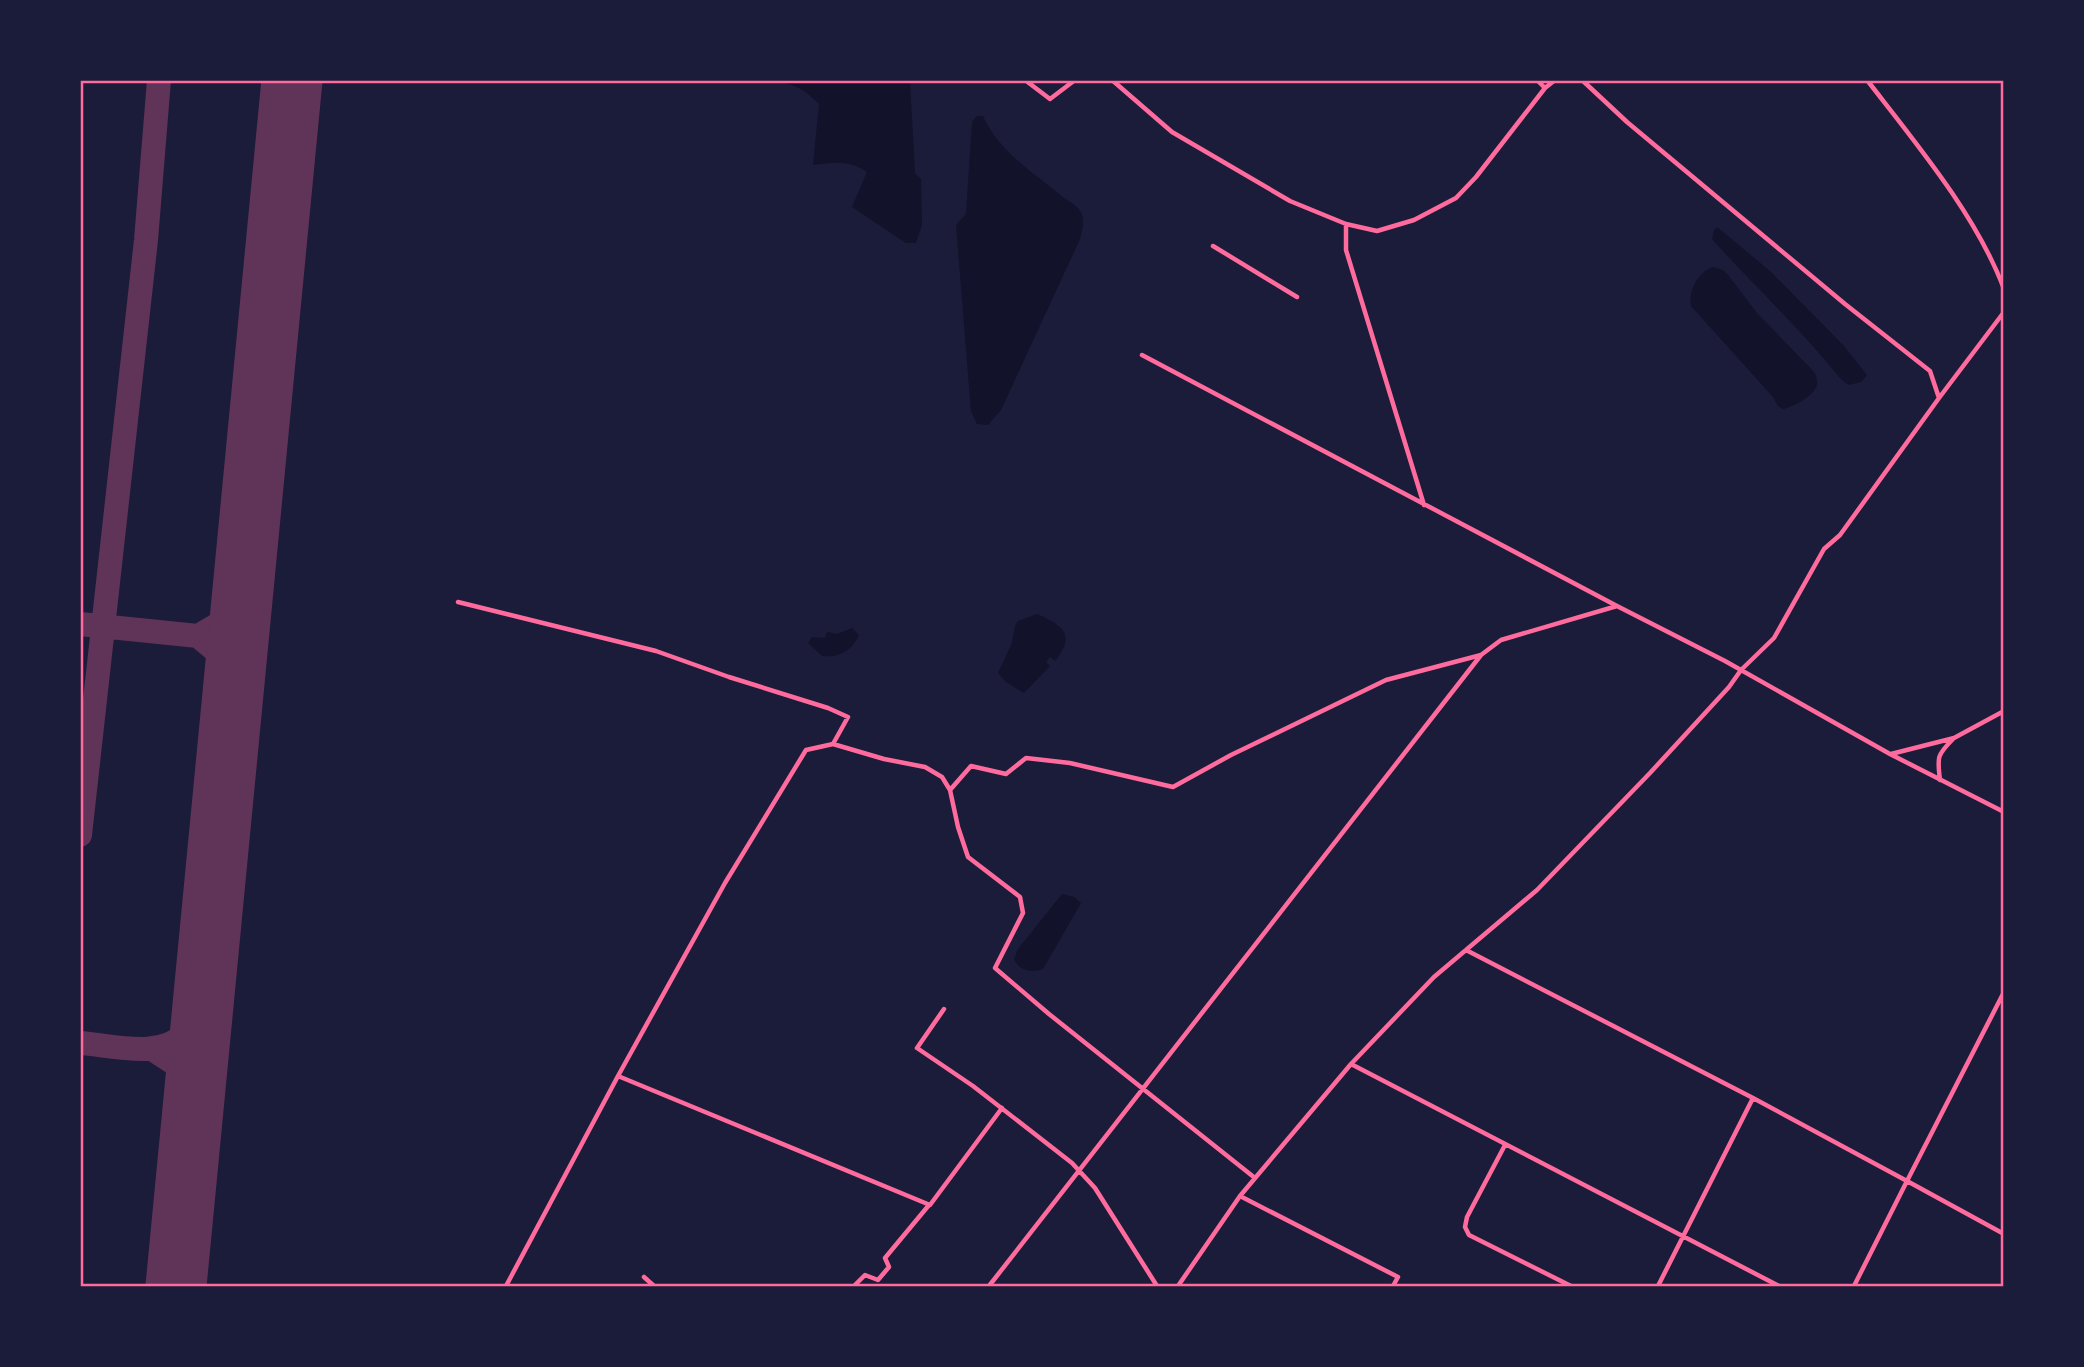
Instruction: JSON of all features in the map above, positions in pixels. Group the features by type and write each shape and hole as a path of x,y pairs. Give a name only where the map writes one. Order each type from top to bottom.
{"street":[{"path":"1026,80 1050,99 1075,80"},
{"path":"1112,80 1172,132 1290,201 1346,224 1377,231 1414,220 1456,198 1476,177 1545,88 1555,80"},
{"path":"1537,80 1545,88"},
{"path":"1582,80 1834,295 1930,371 1939,398"},
{"path":"1867,80 1932,165 1993,261 2004,289"},
{"path":"1346,224 1346,250 1424,505"},
{"path":"1213,246 1297,297"},
{"path":"1178,1286 1240,1196 1351,1064 1434,977 1537,890 1650,774 1729,687 1741,670 1774,638 1824,549 1840,535 2004,312"},
{"path":"1142,355 1741,670 1890,754 2004,812"},
{"path":"458,603 656,651 828,708 848,717 833,744"},
{"path":"989,1286 1481,655 1501,640 1617,606"},
{"path":"950,790 971,766 1006,774 1026,758 1070,764 1173,787 1231,755 1386,680 1481,655"},
{"path":"1890,754 1954,738 2004,711"},
{"path":"1940,780 1937,762 1939,752 1954,738"},
{"path":"506,1286 725,883 806,750 833,744 884,759 925,767 942,777 950,790 968,857 1020,897 1023,913 995,968 1255,1178"},
{"path":"1466,950 1753,1098 2004,1234"},
{"path":"1854,1286 2004,992"},
{"path":"943,1009 917,1048 1002,1108 1072,1163 1096,1188 1157,1286"},
{"path":"1351,1064 1779,1286"},
{"path":"618,1076 930,1205"},
{"path":"1658,1286 1753,1098"},
{"path":"854,1286 865,1275 878,1279 889,1267 885,1258 930,1205 1002,1108"},
{"path":"1505,1145 1467,1217 1465,1227 1469,1235 1571,1286"},
{"path":"1240,1196 1398,1277 1393,1286"},
{"path":"644,1277 654,1286"}],"shaded area":[{"path":"766,80 910,81 915,173 921,179 922,225 916,243 906,243 852,207 867,172 854,165 842,163 813,165 819,104 806,92 794,86"},
{"path":"977,116 983,116 998,140 1018,161 1076,206 1083,220 1080,239 1001,410 988,425 977,424 971,411 956,225 966,214 972,122"},
{"path":"1717,227 1770,271 1844,346 1867,375 1861,382 1848,385 1840,378 1712,239"},
{"path":"1713,267 1728,275 1757,313 1815,373 1817,385 1803,400 1783,409 1778,406 1773,397 1691,306 1695,283 1703,273"},
{"path":"1037,614 1060,627 1066,638 1055,661 1050,657 1046,662 1050,666 1024,693 1006,682 998,673 1012,643 1018,621"},
{"path":"852,628 859,635 853,645 834,656 822,656 808,643 812,637 825,638 827,632 837,634"},
{"path":"1062,894 1074,897 1081,903 1043,969 1030,971 1022,968 1014,959 1018,949"}],"taxiway":[{"path":"80,835 146,240 159,80"},
{"path":"80,624 198,636 220,623 243,593"},
{"path":"198,636 222,656 233,690"},
{"path":"80,1043 136,1049 163,1046 185,1033 203,1006"},
{"path":"152,1049 178,1066 194,1101"}],"runway":[{"path":"176,1286 292,80"}]}
